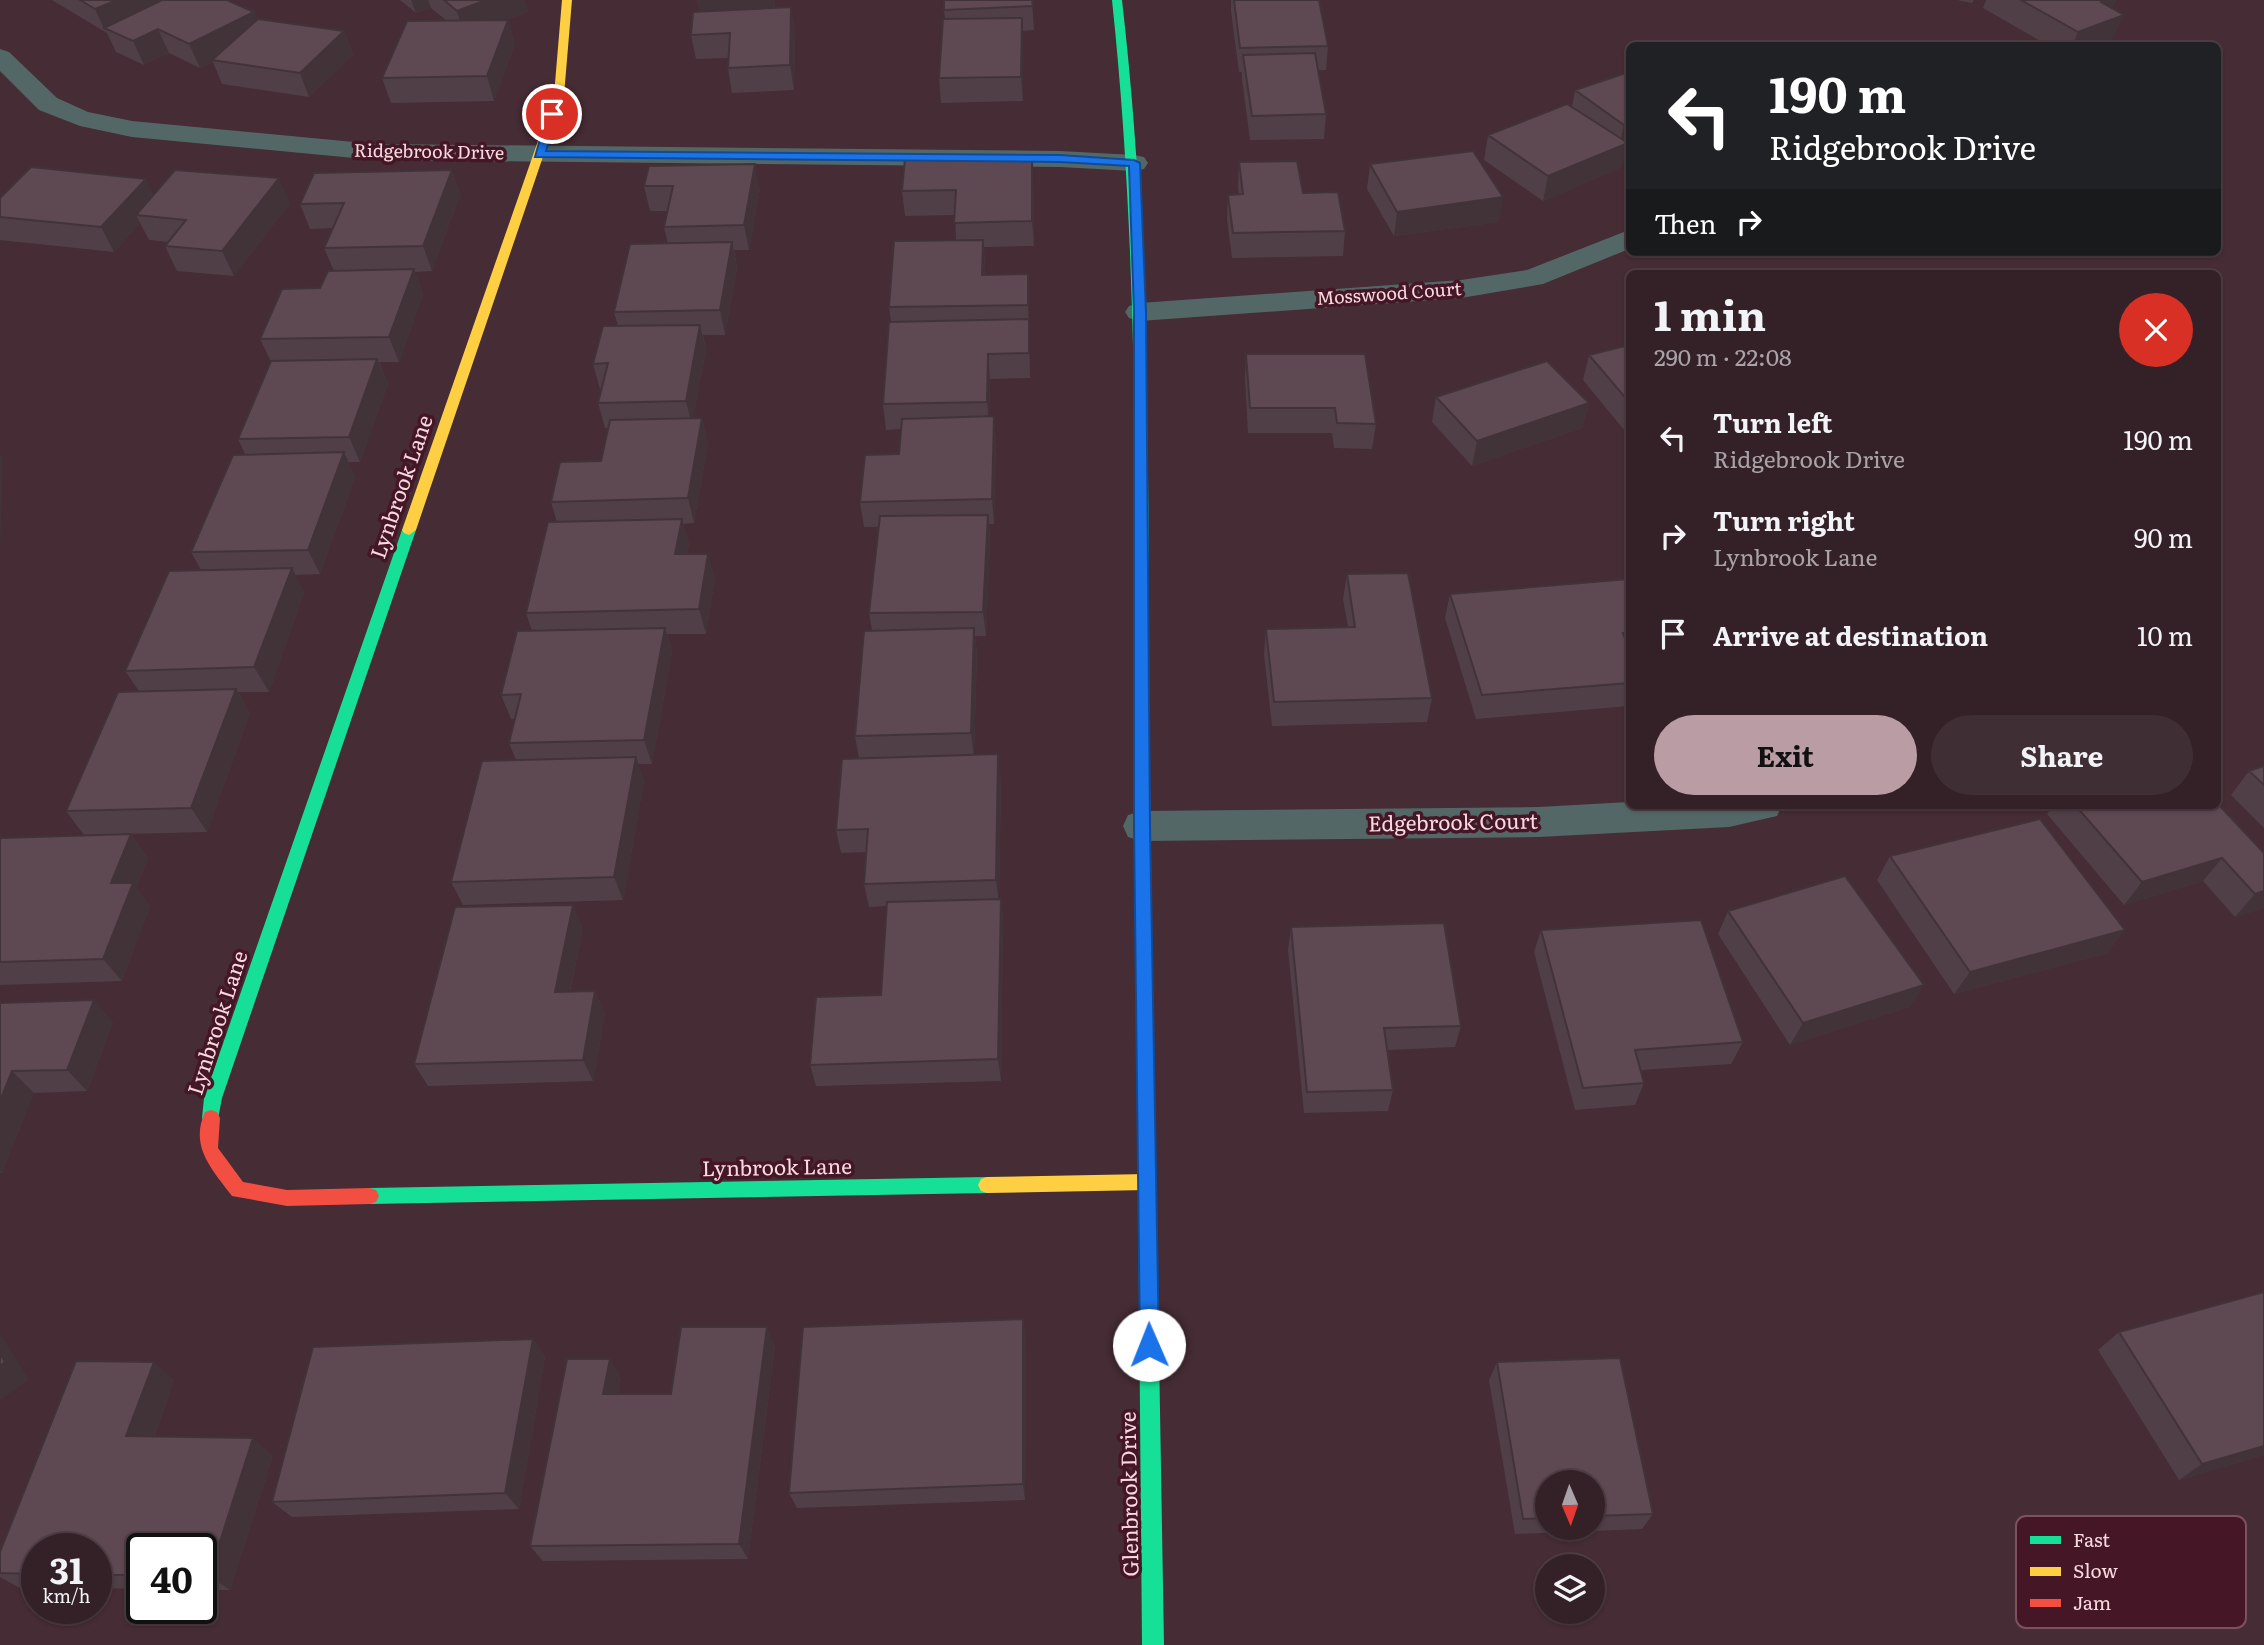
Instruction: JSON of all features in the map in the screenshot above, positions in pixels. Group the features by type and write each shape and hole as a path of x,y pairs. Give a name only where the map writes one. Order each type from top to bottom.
{"street":[{"name":"Lynbrook Lane","path":"567,0 559,94 213,1098 209,1150 238,1190 287,1198 1147,1182"},
{"name":"Glenbrook Drive","path":"1117,0 1129,79 1140,312 1142,826 1153,1645"},
{"name":"Ridgebrook Drive","path":"0,57 48,104 80,118 132,129 375,152 1060,159 1134,163"},
{"name":"Mosswood Court","path":"1140,312 1461,289 1533,278 1626,240"},
{"name":"Edgebrook Court","path":"1142,826 1539,822 1729,813 1746,809"}],"building":[{"path":"80,0 117,0 95,9"},
{"path":"162,0 227,0 254,12 189,44 158,29 133,41 104,28"},
{"path":"444,0 486,0 457,11"},
{"path":"944,0 1032,0 1033,6 944,10"},
{"path":"1234,0 1319,0 1328,46 1240,48"},
{"path":"2021,0 2105,0 2101,2 2124,15 2078,32"},
{"path":"791,7 790,65 728,68 730,33 691,35 693,12"},
{"path":"1022,18 1021,77 939,78 943,19"},
{"path":"258,19 344,31 300,73 212,60"},
{"path":"508,20 487,76 382,78 407,21"},
{"path":"1315,53 1326,114 1252,116 1243,55"},
{"path":"1626,73 1626,124 1624,125 1575,90"},
{"path":"1567,104 1626,144 1548,176 1488,135"},
{"path":"1473,151 1503,197 1397,212 1370,164"},
{"path":"1032,156 1032,221 954,223 956,190 902,191 905,158"},
{"path":"1297,161 1303,193 1338,192 1345,231 1233,233 1228,195 1243,194 1239,162"},
{"path":"755,164 744,225 664,227 673,186 644,186 649,166"},
{"path":"31,167 146,179 101,227 0,217 0,198"},
{"path":"175,170 279,178 222,251 165,246 186,220 136,215"},
{"path":"452,170 423,246 324,248 344,203 300,204 314,173"},
{"path":"983,240 982,275 1028,274 1028,305 889,307 894,241"},
{"path":"732,242 720,310 614,312 630,244"},
{"path":"414,269 389,337 260,339 282,289 320,288 328,271"},
{"path":"1029,319 1029,353 988,354 987,402 883,404 889,322"},
{"path":"700,325 686,401 598,403 608,363 593,364 603,326"},
{"path":"1626,346 1626,398 1589,355"},
{"path":"1246,354 1365,354 1376,424 1337,423 1335,408 1250,408"},
{"path":"377,359 349,437 238,439 271,361"},
{"path":"1547,361 1589,403 1477,441 1436,397"},
{"path":"994,416 992,499 860,502 865,455 899,454 902,419"},
{"path":"702,418 688,498 551,502 560,462 601,461 610,420"},
{"path":"344,452 308,550 191,552 233,455"},
{"path":"988,515 983,612 869,613 880,516"},
{"path":"682,519 675,554 708,554 699,609 526,613 548,522"},
{"path":"292,568 254,667 125,671 169,571"},
{"path":"1408,573 1432,698 1274,702 1266,629 1355,627 1347,574"},
{"path":"1626,579 1626,632 1623,633 1626,641 1626,683 1482,695 1450,594"},
{"path":"665,628 644,740 509,743 521,694 501,695 517,631"},
{"path":"974,628 971,733 855,736 864,631"},
{"path":"236,689 191,808 66,811 118,692"},
{"path":"998,754 996,880 864,884 868,829 836,830 842,759"},
{"path":"636,757 614,877 451,882 482,761"},
{"path":"2264,766 2264,785 2249,771"},
{"path":"2221,807 2264,853 2264,891 2255,894 2222,858 2142,882 2078,809"},
{"path":"2040,819 2125,930 1970,972 1890,856"},
{"path":"131,834 111,883 133,883 103,959 0,962 1,838"},
{"path":"1845,876 1924,985 1803,1023 1728,911"},
{"path":"1001,899 998,1059 810,1065 816,997 881,995 887,902"},
{"path":"573,905 555,992 595,991 583,1060 414,1064 455,907"},
{"path":"1701,920 1743,1042 1635,1050 1644,1083 1583,1088 1541,930"},
{"path":"1444,923 1461,1026 1384,1028 1393,1090 1307,1092 1291,927"},
{"path":"94,1000 67,1070 12,1071 0,1101 0,1003"},
{"path":"2264,1292 2264,1446 2202,1464 2119,1332"},
{"path":"1023,1319 1023,1484 789,1493 803,1327"},
{"path":"681,1327 767,1327 739,1544 530,1546 567,1359 610,1359 603,1394 671,1394"},
{"path":"533,1339 505,1493 272,1502 313,1347"},
{"path":"1620,1358 1653,1514 1605,1516 1605,1470 1535,1470 1535,1518 1523,1519 1497,1362"},
{"path":"76,1361 154,1362 126,1436 253,1438 217,1551 217,1533 126,1533 126,1575 112,1575 112,1533 21,1533 21,1574 0,1573 0,1552"}],"traffic: fast":[{"path":"1117,0 1127,88 1138,264 1142,441 1142,707"},
{"path":"211,1118 213,1098 409,530"},
{"path":"1144,941 1153,1645"},
{"path":"370,1196 987,1185"}],"traffic: slow":[{"path":"409,530 559,95 567,0"},
{"path":"987,1185 1147,1182"}],"traffic: jam":[{"path":"1142,707 1144,941"},
{"path":"211,1118 209,1150 238,1190 287,1198 370,1196"}],"route":[{"path":"552,114 539,154 1060,159 1134,163 1140,312 1142,826 1149,1345"}]}
